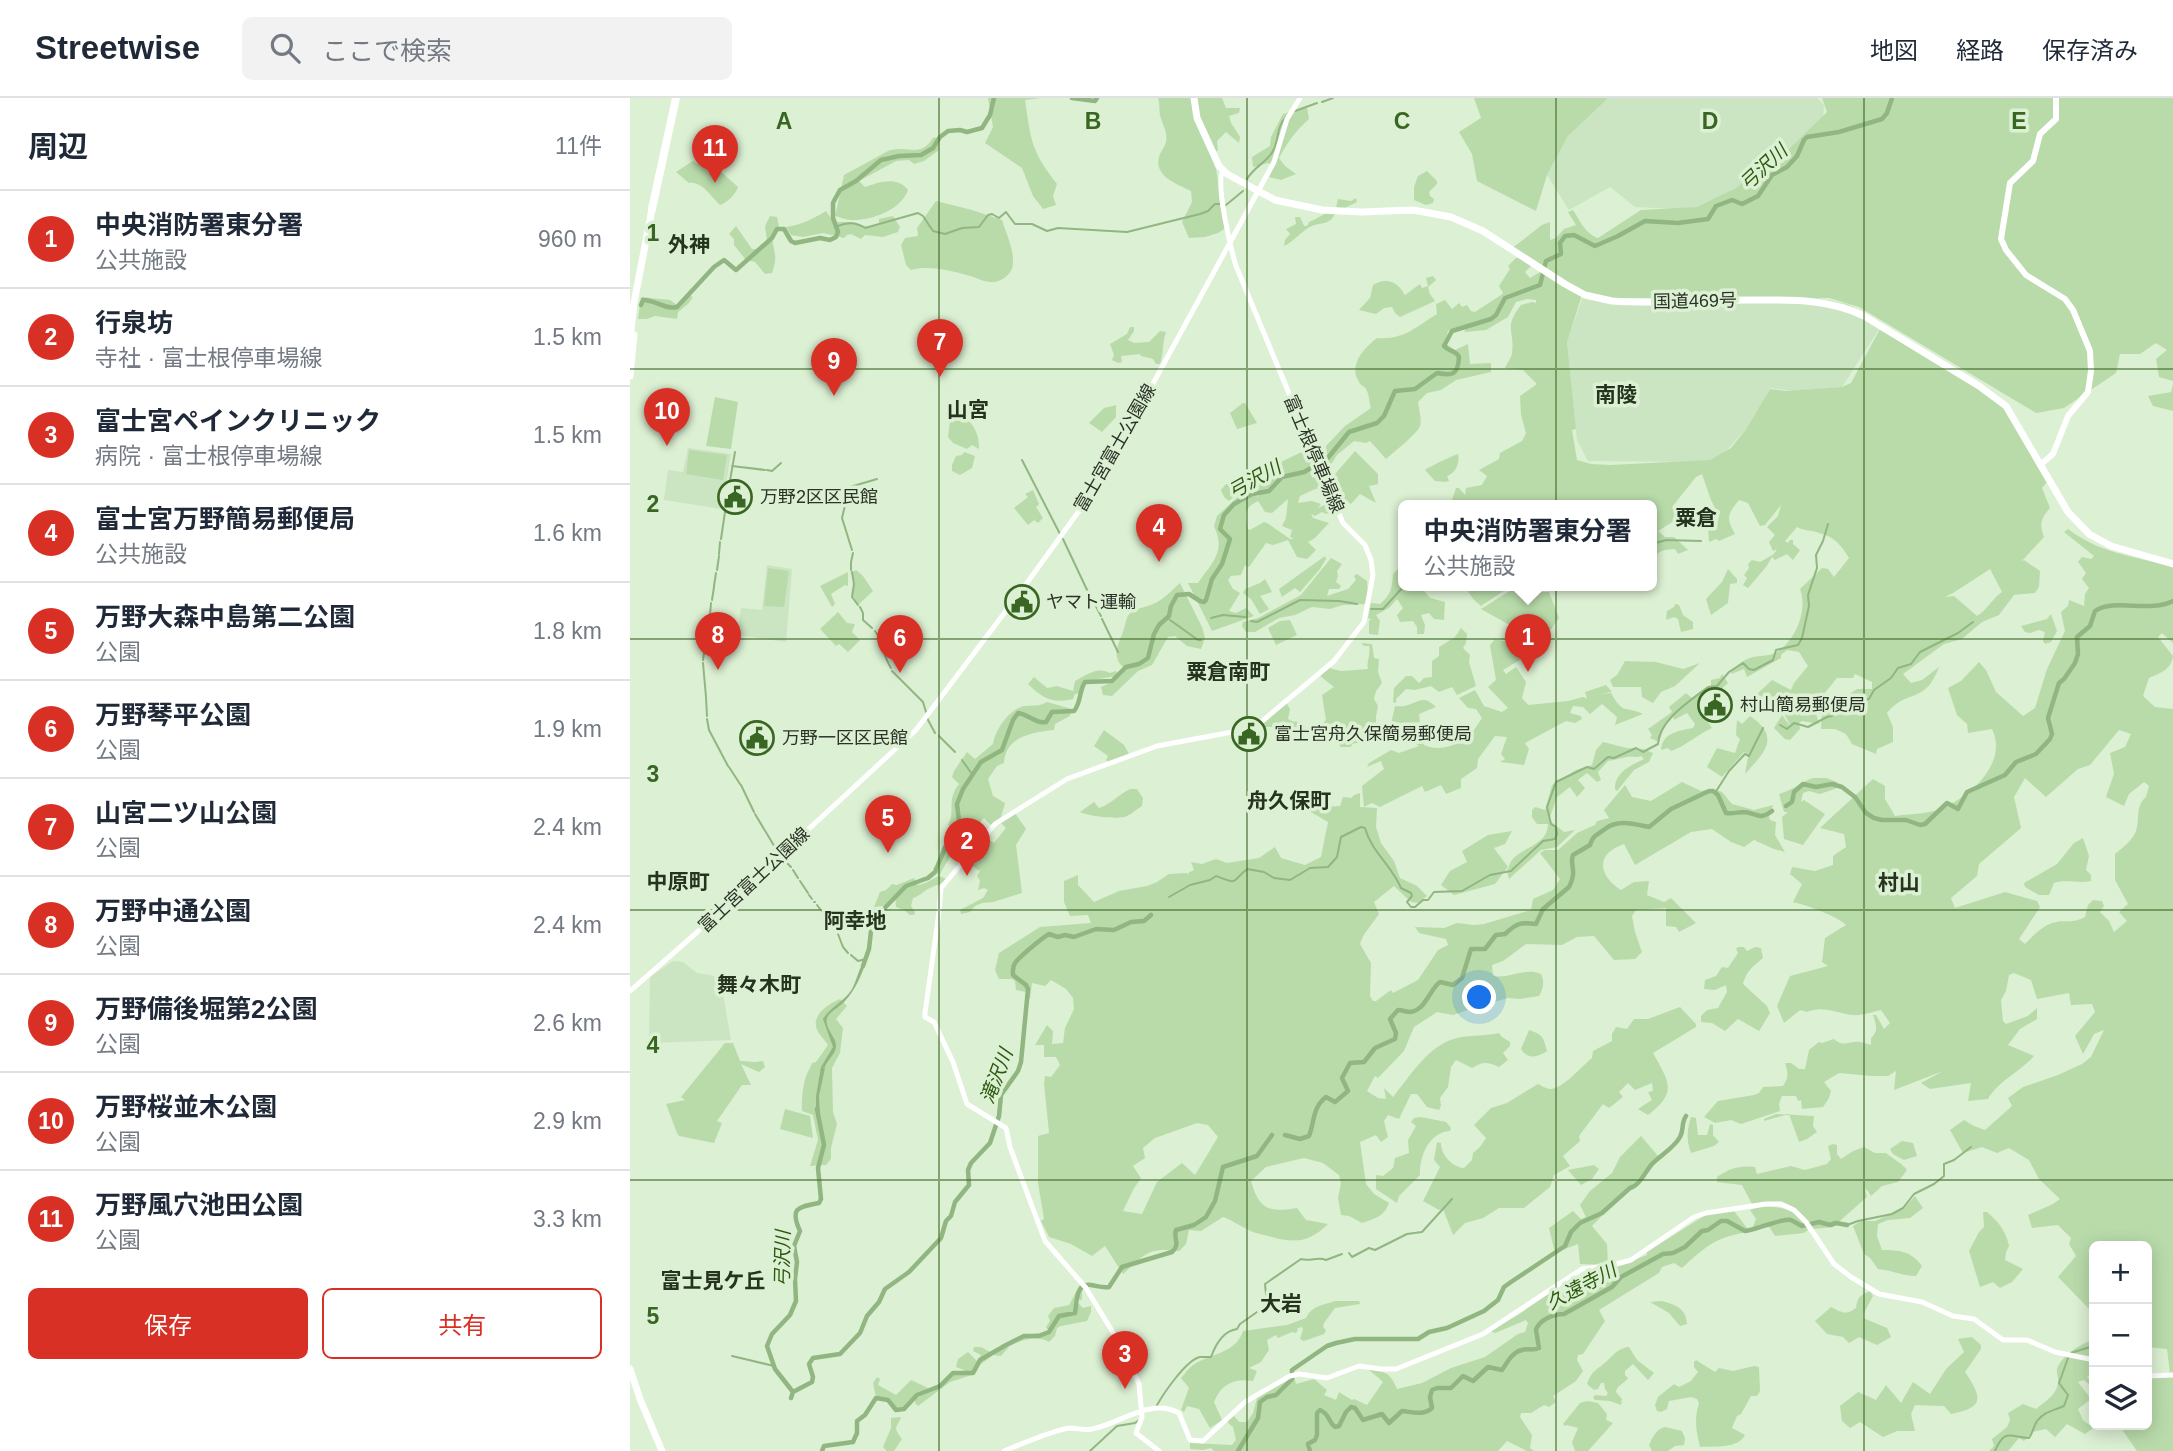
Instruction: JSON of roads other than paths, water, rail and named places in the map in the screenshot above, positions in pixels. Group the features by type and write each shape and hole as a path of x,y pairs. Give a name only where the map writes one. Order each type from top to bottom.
{"highway":[{"path":"630,338 652,209 676,98"},
{"path":"1195,98 1197,118 1215,160 1223,170"},
{"name":"国道469号","path":"1223,170 1275,200 1316,210 1361,212 1413,209 1443,215 1483,231 1585,295 1612,301 1793,299 1848,308 2006,405 2074,520 2089,534 2111,547 2173,564"},
{"path":"658,183 659,189 664,192"},
{"path":"630,376 638,285"},
{"path":"630,1369 660,1451"},
{"path":"630,1381 660,1451"}],"main road":[{"name":"富士宮富士公園線","path":"630,991 909,738 927,716 1097,486 1276,159 1290,112 1300,98"},
{"path":"2040,464 2053,454 2068,416 2088,392 2090,351 2073,310 2065,299 2026,275 2006,250 2001,239 2010,183 2033,161 2040,134 2056,118 2056,98"},
{"name":"富士根停車場線","path":"1159,1451 1135,1432 1141,1420 1141,1390 1137,1378 1085,1286 1045,1241 1011,1150 1006,1128 967,1104 955,1065 936,1026 932,1020 925,1017 941,888 995,824 1058,784 1163,744 1254,728 1334,661 1364,622 1373,573 1367,549 1343,523 1236,266 1220,185 1223,170"},
{"path":"1004,1451 1069,1428 1089,1430 1141,1410 1165,1408 1174,1410 1181,1416 1191,1440 1203,1441 1245,1402 1291,1375 1327,1378 1355,1366 1391,1370 1415,1362 1483,1334 1582,1269 1631,1260 1700,1215 1774,1204 1794,1210 1807,1223 1834,1264 1870,1289 1888,1296 1922,1301 1953,1317 1974,1319 2003,1340 2026,1340 2089,1359"},
{"path":"2152,1376 2173,1375"}],"waterway":[{"path":"641,305 643,300 677,307 714,267 724,260 736,270 772,238 777,229 784,229 795,243 836,237 838,232 833,218 833,203 840,190 856,181 881,160 921,155 933,148 948,131 967,132 982,128 990,115 994,98"},
{"path":"1072,98 1095,101 1097,98"},
{"path":"1322,102 1333,98"},
{"name":"弓沢川","path":"863,966 876,917 906,886 928,878 935,872 945,848 958,832 957,804 963,789 981,762 1002,750 1018,713 1046,722 1052,712 1074,711 1085,682 1112,681 1126,667 1139,664 1148,658 1154,634 1169,616 1177,595 1189,594 1200,601 1206,600 1212,579 1222,564 1230,539 1220,529 1224,515 1234,504 1252,494 1269,491 1282,477 1304,472 1327,459 1349,432 1377,423 1384,416 1395,391 1415,389 1437,373 1454,373 1459,357 1444,346 1452,331 1491,319 1505,298 1540,285 1546,261 1561,254 1560,243 1565,236 1574,235 1595,246 1645,221 1678,223 1708,219 1716,206 1732,200 1742,204 1758,196 1772,175 1787,167 1797,156 1807,137 1839,132 1882,119 1892,98"},
{"path":"1295,111 1317,103"},
{"path":"1247,179 1274,150 1280,126 1286,117"},
{"path":"1226,205 1243,191"},
{"path":"838,226 852,223 865,228 918,213 933,231 945,234 962,228 979,227 988,215 999,218 1006,212 1015,224 1032,224 1047,231 1058,228 1127,232 1200,214 1215,204 1220,204"},
{"path":"725,509 735,452"},
{"path":"1022,460 1060,534"},
{"path":"767,470 772,471 781,463"},
{"path":"732,466 765,470"},
{"path":"849,491 850,487 877,479"},
{"path":"848,493 842,518 852,550"},
{"path":"721,539 725,512"},
{"path":"1169,897 1190,885 1216,876 1234,881 1247,869 1290,880 1310,868 1328,867 1337,857 1341,837 1361,827 1365,828 1372,844 1401,888 1411,893 1412,896 1407,902 1411,907 1428,900 1434,892 1462,891 1490,875 1511,871 1543,841 1555,839 1556,827 1551,824 1547,807 1556,782 1587,767 1594,769 1608,757 1614,758 1636,748 1643,752 1658,744 1670,719 1708,687 1717,686 1729,672 1743,663 1754,670 1773,660 1776,650 1798,645 1809,606 1808,595 1817,568 1816,555 1828,524"},
{"path":"1063,539 1088,592"},
{"path":"1657,543 1666,540 1701,541"},
{"path":"719,554 720,542"},
{"path":"851,570 853,553"},
{"path":"717,570 719,556"},
{"path":"852,572 852,597 858,605"},
{"path":"714,586 716,573"},
{"path":"712,600 714,587"},
{"path":"1371,609 1383,609 1399,591"},
{"path":"1090,595 1101,616"},
{"path":"1251,621 1257,622 1300,600 1357,604"},
{"path":"1786,806 1792,802 1794,792 1803,784 1816,787 1832,784 1842,787 1855,797 1866,813 1882,820 1906,820 1920,825 1925,824 1947,803 1958,809 1967,792 2005,775 2016,762 2036,754 2050,739 2052,734 2048,718 2059,683 2075,663 2078,654 2077,637 2090,626 2095,611 2103,607 2154,606 2173,601"},
{"path":"710,615 711,603"},
{"path":"860,607 863,620 872,628"},
{"path":"1211,618 1223,615 1245,617"},
{"path":"707,632 709,616"},
{"path":"1102,619 1118,652"},
{"path":"1170,620 1201,640"},
{"path":"1780,725 1787,729 1794,723 1808,727 1832,716 1850,703 1869,699 1874,690 1891,678 1898,668 1911,664 1920,652 1958,633 1973,622"},
{"path":"875,631 891,668"},
{"path":"703,660 707,633"},
{"path":"703,663 706,697"},
{"path":"892,671 923,702 926,712"},
{"path":"706,698 707,716"},
{"path":"927,718 935,733"},
{"path":"707,719 709,730 728,766"},
{"path":"1715,793 1729,771 1745,754 1749,756 1763,728"},
{"path":"939,736 955,752"},
{"path":"962,760 972,774"},
{"path":"729,767 740,784"},
{"path":"741,785 754,812"},
{"path":"1285,1135 1300,1139 1309,1136 1321,1101 1326,1097 1335,1102 1348,1091 1342,1078 1350,1063 1364,1062 1375,1048 1395,1039 1396,1033 1390,1019 1398,1010 1410,1012 1420,1008 1440,982 1453,985 1462,978 1471,949 1485,949 1496,935 1505,934 1519,924 1536,924 1543,909 1569,887 1573,876 1573,855 1590,845 1594,837 1605,829 1621,823 1649,827 1671,809 1709,791 1718,795 1726,813 1744,812 1761,816 1772,811"},
{"path":"755,814 779,854"},
{"path":"782,858 791,867"},
{"path":"793,870 798,878"},
{"path":"800,881 808,893"},
{"path":"809,895 812,899"},
{"path":"817,905 820,909"},
{"path":"822,911 837,931"},
{"name":"滝沢川","path":"793,1392 812,1382 809,1364 813,1358 840,1354 860,1333 867,1316 879,1302 885,1289 909,1272 941,1238 955,1202 969,1185 968,1170 990,1143 999,1116 1001,1095 1021,1062 1028,989 1013,975 1015,963 1049,934 1074,937 1096,929 1114,930 1131,922 1144,921 1151,915"},
{"path":"838,934 848,953"},
{"path":"851,955 858,961 866,959"},
{"name":"弓沢川","path":"791,1398 793,1392 775,1369 767,1346 772,1334 790,1315 796,1301 797,1262 794,1246 800,1231 796,1213 801,1207 819,1203 821,1199 818,1168 824,1145 817,1109"},
{"path":"1238,1451 1258,1418 1260,1402 1276,1395 1292,1379 1292,1370 1327,1346 1355,1339 1418,1339 1429,1332 1447,1328 1484,1311 1498,1300 1504,1287 1565,1246 1571,1232 1580,1223 1602,1213 1637,1184 1652,1164 1677,1141 1686,1116"},
{"path":"822,1451 824,1446 853,1442 857,1433 857,1421 865,1415 876,1398 888,1400 896,1410 904,1409 917,1395 940,1386 953,1373 973,1373 980,1360 1006,1345 1024,1336 1039,1336 1049,1332 1059,1316 1075,1313 1079,1290 1082,1287 1109,1287 1122,1267 1172,1252 1176,1246 1176,1230 1194,1225 1206,1217 1215,1201 1223,1167 1257,1156 1272,1135"},
{"path":"1847,1225 1892,1214 1903,1208 1914,1194 1944,1176 1944,1164 1971,1147"},
{"path":"1349,1253 1352,1257 1369,1248 1375,1250 1407,1234 1422,1232 1452,1199"},
{"name":"久遠寺川","path":"1310,1451 1308,1444 1315,1440 1317,1435 1317,1413 1320,1410 1335,1427 1339,1426 1351,1407 1355,1408 1363,1420 1382,1414 1389,1423 1402,1411 1425,1412 1432,1408 1432,1390 1451,1388 1463,1376 1473,1381 1488,1367 1502,1370 1518,1351 1539,1348 1536,1330 1543,1321 1551,1316 1564,1314 1663,1254 1685,1247 1702,1231 1721,1221 1727,1221 1745,1231 1787,1220 1802,1226 1819,1222 1847,1225"},
{"path":"1156,1407 1169,1386 1188,1364 1200,1357 1211,1357 1223,1336 1237,1329 1267,1305 1265,1284 1301,1259 1326,1260 1342,1254"},
{"path":"2071,1353 2089,1347"},
{"path":"732,1356 774,1366"},
{"path":"1995,1451 2005,1437 2029,1438 2040,1418 2064,1406 2068,1395 2059,1383 2068,1358"},
{"path":"1090,1451 1117,1426 1139,1420"}],"place":[{"name":"万野風穴池田公園","path":"715,183"},
{"name":"山宮二ツ山公園","path":"940,377"},
{"name":"万野備後堀第2公園","path":"834,396"},
{"name":"万野桜並木公園","path":"667,446"},
{"name":"万野2区区民館","path":"735,497"},
{"name":"富士宮万野簡易郵便局","path":"1159,562"},
{"name":"ヤマト運輸","path":"1022,602"},
{"name":"万野中通公園","path":"718,670"},
{"name":"中央消防署東分署","path":"1528,672"},
{"name":"万野琴平公園","path":"900,673"},
{"name":"村山簡易郵便局","path":"1715,705"},
{"name":"富士宮舟久保簡易郵便局","path":"1249,734"},
{"name":"万野一区区民館","path":"757,738"},
{"name":"万野大森中島第二公園","path":"888,853"},
{"name":"行泉坊","path":"967,876"},
{"name":"富士宮ペインクリニック","path":"1125,1389"}],"district":[{"name":"外神","path":"689,245"},
{"name":"南陵","path":"1616,395"},
{"name":"山宮","path":"968,410"},
{"name":"粟倉","path":"1696,518"},
{"name":"粟倉南町","path":"1228,672"},
{"name":"舟久保町","path":"1289,801"},
{"name":"中原町","path":"678,882"},
{"name":"村山","path":"1899,883"},
{"name":"阿幸地","path":"855,921"},
{"name":"舞々木町","path":"759,985"},
{"name":"富士見ケ丘","path":"713,1281"},
{"name":"大岩","path":"1281,1304"}]}
